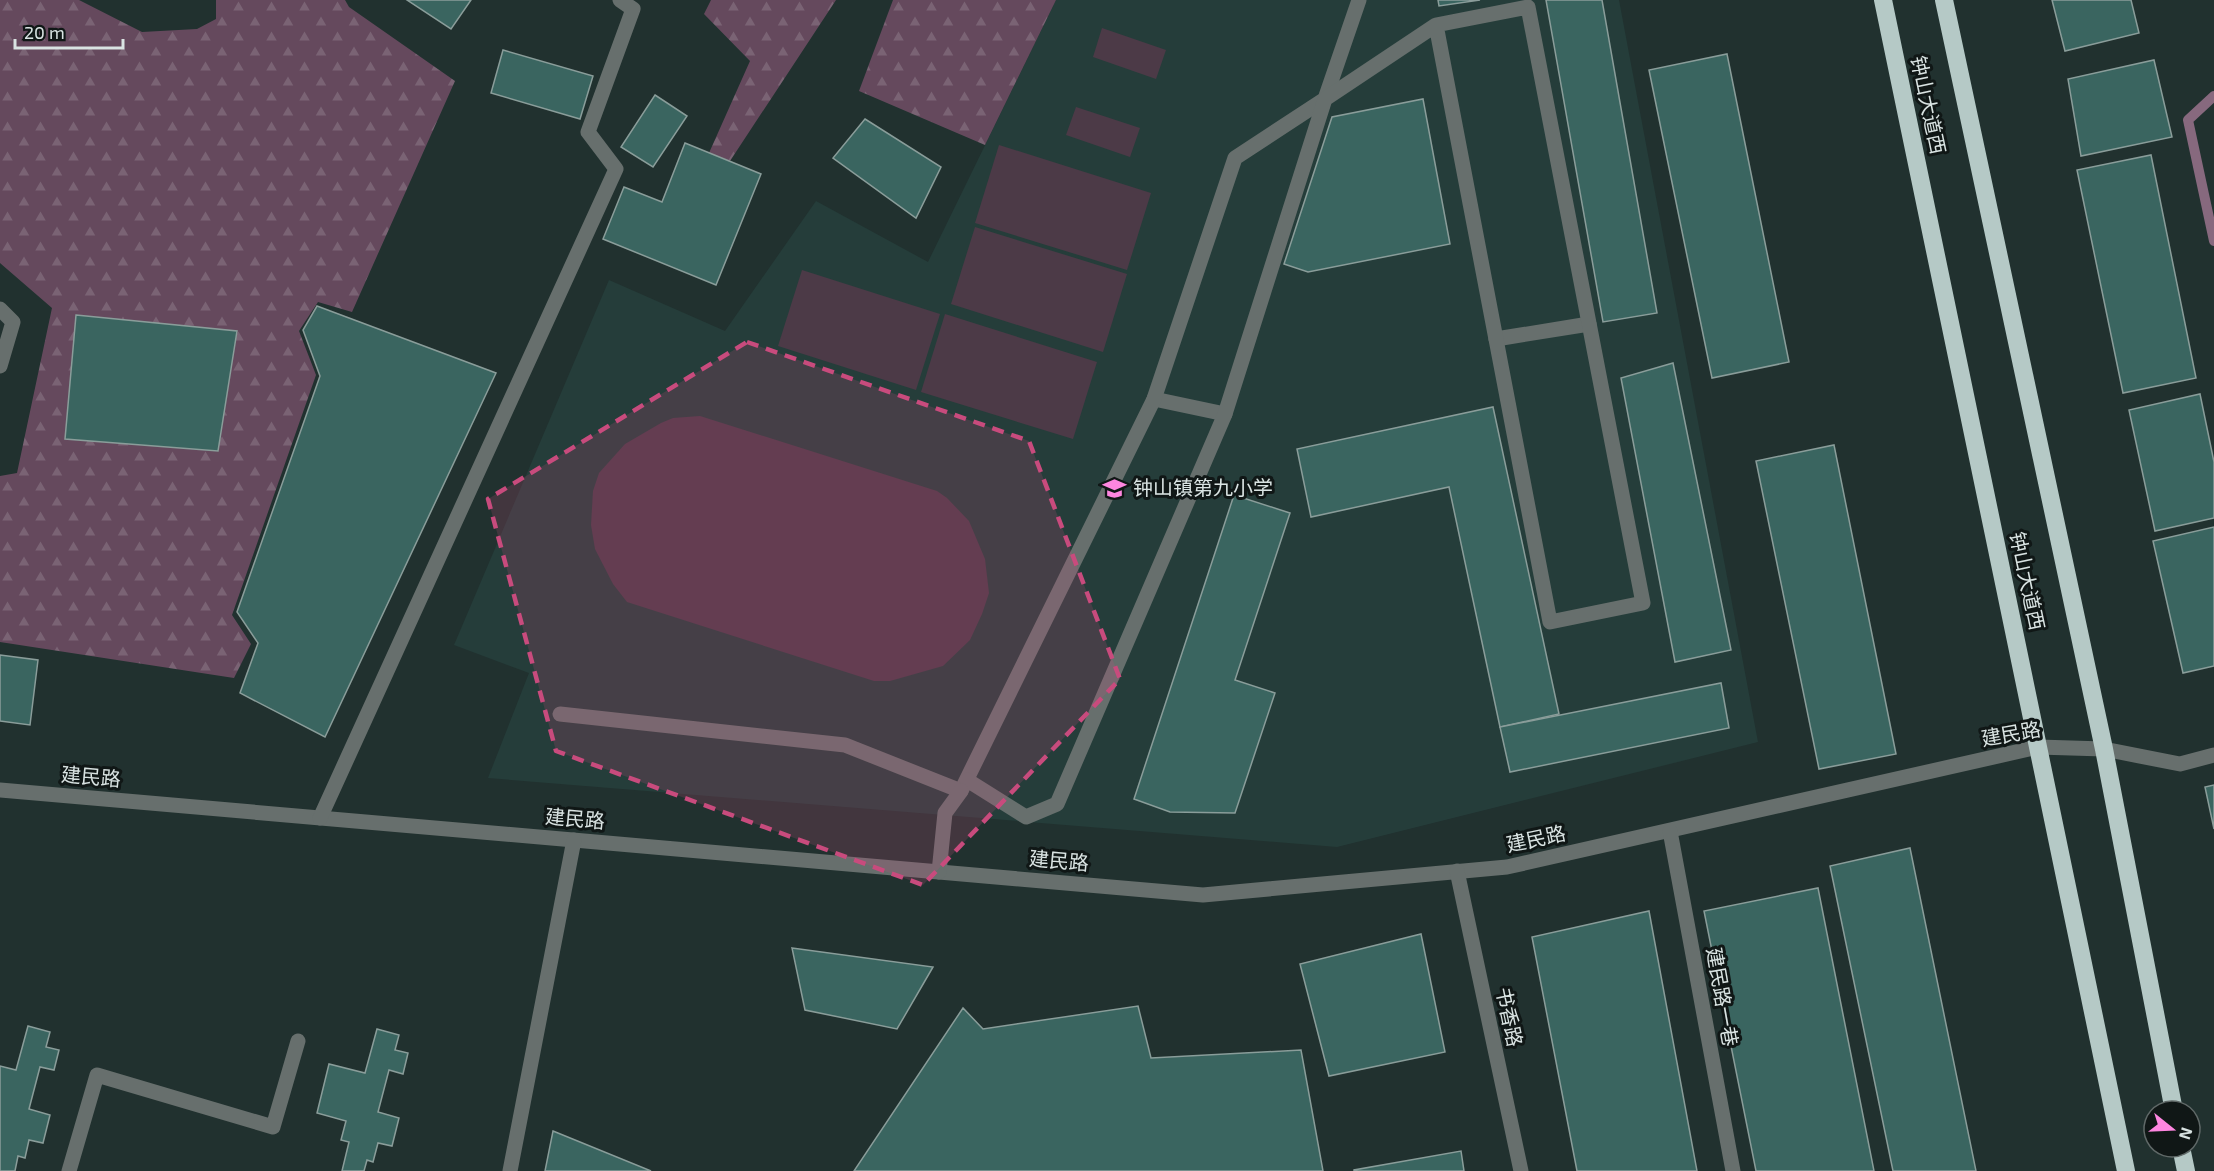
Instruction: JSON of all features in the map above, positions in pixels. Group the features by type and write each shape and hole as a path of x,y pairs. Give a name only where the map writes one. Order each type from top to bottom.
{"highway":[{"name":"钟山大道西","path":"1884,0 2126,1171"},
{"name":"钟山大道西","path":"1944,0 2104,749 2172,1099"}],"street":[{"path":"320,818 616,169 588,132 633,9 620,0"},
{"path":"561,714 845,745 964,786 1026,817 1057,804 1225,414 1325,99 1359,0"},
{"path":"939,872 945,813 964,786 1154,399 1234,158 1436,25 1528,7 1643,603 1550,621 1436,25"},
{"path":"0,309 13,322 0,366"},
{"path":"1496,339 1589,324"},
{"path":"1154,399 1225,414"},
{"name":"建民路","path":"0,790 1203,895 1507,867 2038,747 2104,749 2180,764 2214,755"},
{"name":"建民路一巷","path":"1670,831 1733,1171"},
{"path":"510,1171 574,840"},
{"name":"书香路","path":"1457,872 1521,1171"},
{"path":"69,1171 97,1075 273,1127 298,1041"}],"highlighted area":[{"path":"747,342 1029,441 1120,679 923,885 556,751 488,499"}],"shaded area":[{"name":"钟山镇第九小学","path":"1056,0 1619,0 1758,742 1337,847 488,778 529,673 454,645 609,280 725,331 816,201 928,262"},
{"path":"1102,28 1166,50 1156,79 1093,57"},
{"path":"1076,107 1140,128 1130,157 1066,135"},
{"path":"999,145 1151,193 1127,270 975,223"},
{"path":"975,227 1127,274 1103,352 951,304"},
{"path":"802,270 940,314 916,390 778,346"},
{"path":"945,314 1097,362 1073,439 921,392"},
{"path":"700,416 937,491 947,498 969,521 985,559 989,593 970,640 943,666 890,681 874,681 627,602 613,584 595,549 591,525 593,491 599,473 625,444 661,423 673,418"}],"green space":[{"path":"0,0 79,0 142,32 197,29 216,19 216,0 345,0 349,7 455,81 352,312 318,302 299,331 316,375 232,615 251,644 234,678 0,642 0,476 17,473 52,308 0,263","holes":["76,316 237,331 218,451 65,439"]},
{"path":"711,0 836,0 730,161 709,153 750,61 704,14"},
{"path":"893,0 1056,0 985,145 859,91"}],"building":[{"path":"407,0 471,0 451,29"},
{"path":"1438,0 1480,0 1439,6"},
{"path":"1546,0 1602,0 1657,313 1603,322"},
{"path":"2052,0 2131,0 2139,33 2065,51"},
{"path":"503,50 593,76 580,119 491,93"},
{"path":"1727,54 1789,362 1712,378 1649,70"},
{"path":"2154,60 2172,137 2081,156 2068,79"},
{"path":"655,95 687,116 653,167 621,147"},
{"path":"1423,99 1450,244 1308,272 1284,264 1332,117"},
{"path":"865,119 941,167 916,218 833,158"},
{"path":"685,143 761,174 716,285 603,239 624,187 662,202"},
{"path":"2151,155 2196,378 2123,393 2077,170"},
{"path":"317,306 496,373 325,737 240,693 258,643 237,612 320,376 303,330"},
{"path":"76,315 237,331 218,451 65,439"},
{"path":"1673,363 1731,650 1675,662 1621,378"},
{"path":"2200,394 2214,462 2214,518 2155,531 2129,410"},
{"path":"1493,407 1559,714 1500,727 1449,487 1311,517 1297,449"},
{"path":"1834,445 1896,754 1819,769 1756,461"},
{"path":"1234,495 1290,513 1235,680 1275,693 1235,813 1170,812 1134,799"},
{"path":"2214,527 2214,666 2183,673 2153,541"},
{"path":"0,655 38,660 30,725 0,721"},
{"path":"1721,683 1729,728 1510,772 1500,727"},
{"path":"2214,785 2214,829 2205,787"},
{"path":"1910,848 1976,1171 1893,1171 1830,866"},
{"path":"1818,888 1874,1171 1756,1171 1704,911"},
{"path":"1649,911 1697,1171 1577,1171 1532,937"},
{"path":"1421,934 1445,1052 1329,1076 1300,964"},
{"path":"792,948 933,967 897,1029 805,1010"},
{"path":"1138,1006 1151,1058 1301,1050 1323,1171 854,1171 963,1008 983,1029"},
{"path":"28,1026 50,1032 46,1047 59,1050 54,1070 40,1067 29,1109 50,1115 43,1143 29,1140 25,1158 18,1156 15,1171 0,1171 0,1066 16,1070"},
{"path":"377,1029 399,1035 395,1050 408,1053 403,1074 389,1070 378,1112 399,1118 392,1146 378,1143 373,1162 367,1160 364,1171 342,1171 349,1142 341,1140 346,1121 317,1113 329,1064 365,1073"},
{"path":"553,1131 651,1171 545,1171"},
{"path":"1461,1151 1464,1171 1354,1171 1354,1170"}],"waterway":[{"path":"2214,96 2188,120 2214,241"}],"place":[{"name":"钟山镇第九小学","path":"1115,488"}]}
